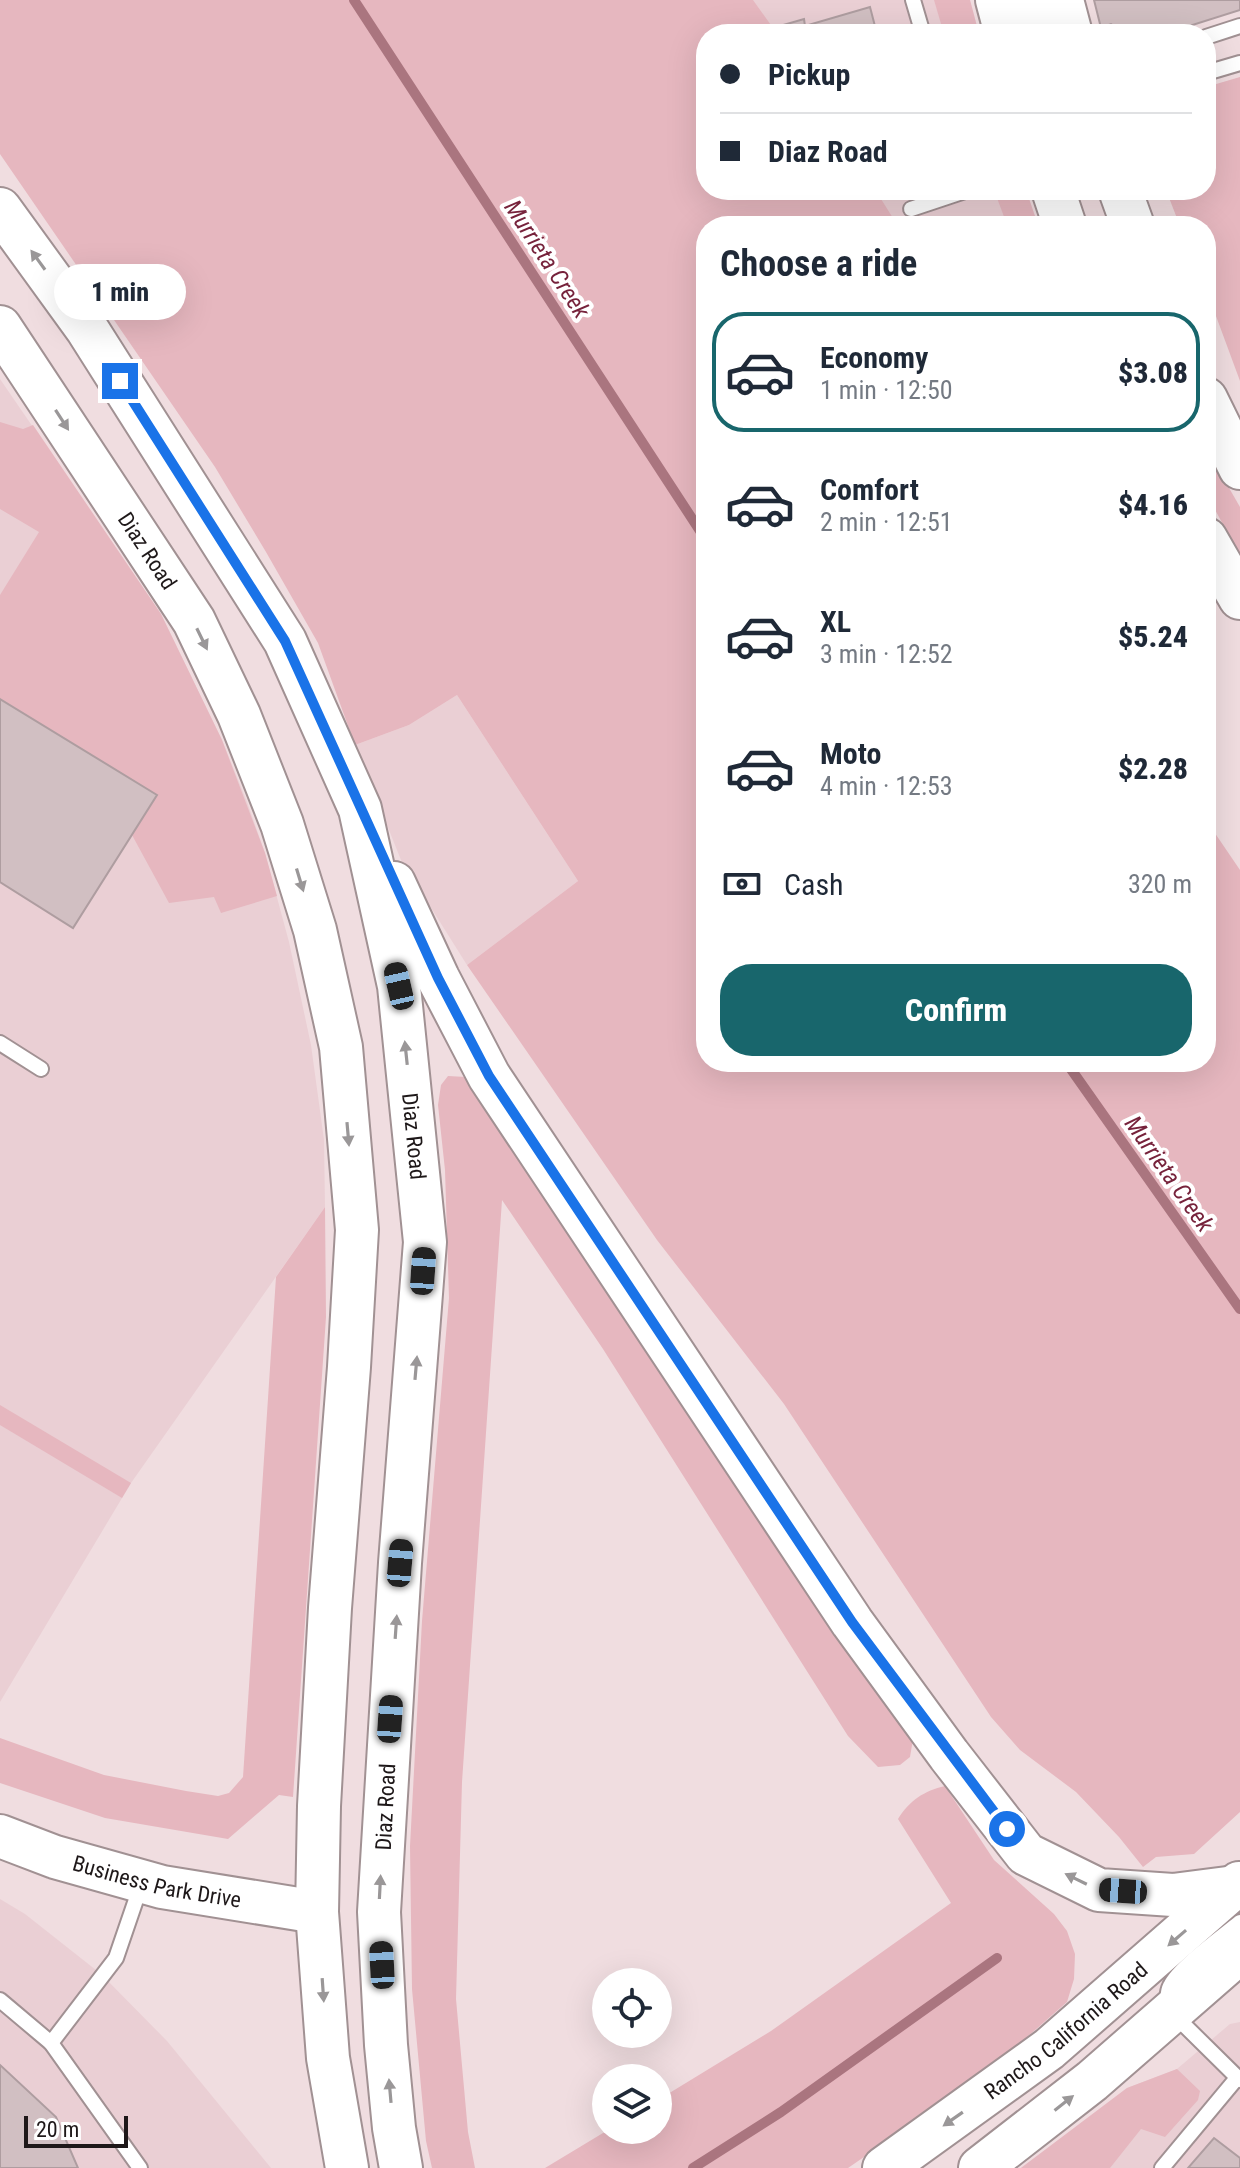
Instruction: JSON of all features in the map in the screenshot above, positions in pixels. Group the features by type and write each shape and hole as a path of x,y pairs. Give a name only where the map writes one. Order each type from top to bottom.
{"main road":[{"path":"997,0 1003,24"},
{"path":"1029,0 1035,24"},
{"path":"1062,0 1068,24"},
{"name":"Diaz Road","path":"0,209 87,329 285,641 360,809 399,986 425,1242 400,1563 379,1912 387,2059 401,2168"},
{"name":"Diaz Road","path":"10,348 194,621 239,715 287,839 315,930 341,1047 357,1230 328,1638 317,1912 328,2058 347,2168"},
{"path":"1216,424 1240,468"},
{"path":"1216,556 1240,598"},
{"path":"360,809 438,978 489,1076 852,1622 1026,1854 1099,1890 1238,1897"},
{"name":"Business Park Drive","path":"0,1836 55,1857 142,1881 317,1912"},
{"name":"Rancho California Road","path":"884,2168 1049,2049 1238,1897"},
{"path":"980,2168 1092,2081 1240,1952"}],"lane":[{"path":"913,0 920,24"},
{"path":"1216,34 1240,26"},
{"path":"1216,70 1240,63"},
{"path":"911,209 938,200"},
{"path":"0,1043 41,1069"},
{"path":"51,2043 116,1958 142,1881"},
{"path":"1162,2168 1238,2079 1172,2013 1167,1995 1170,1984 1238,1897"},
{"path":"0,2000 51,2043 140,2168"}],"shaded area":[{"path":"0,0 753,0 770,24 696,24 696,200 882,200 892,216 696,216 696,1072 1216,1072 1216,835 1240,870 1240,1812 1194,1854 1156,1857 1143,1867 1076,1792 1020,1750 991,1717 784,1404 657,1240 467,965 578,881 457,695 409,725 355,745 318,643 215,467 0,154"},
{"path":"715,0 970,0 976,24 728,24"},
{"path":"934,0 970,0 976,24 941,24"},
{"path":"1240,77 1240,381 1216,316 1216,216 1176,216 1170,200 1216,200 1216,84"},
{"path":"839,200 1029,200 1035,216 849,216"},
{"path":"998,200 1029,200 1035,216 1004,216"},
{"path":"0,379 161,614 222,740 247,802 265,853 289,942 311,1045 324,1140 325,1207 131,1483 0,1702"},
{"path":"0,422 23,429 33,425 161,614 222,740 265,853 277,896 221,913 214,897 169,903 132,835 156,795 0,699 0,595 39,532 0,509"},
{"path":"1216,465 1240,507 1240,556 1216,512"},
{"path":"457,695 578,881 467,965 401,860 355,745 409,725"},
{"path":"448,1076 466,1077 492,1113 913,1739 910,1757 900,1765 878,1767 848,1736 603,1349 502,1200 462,1782 456,1999 468,2132 475,2168 432,2168 426,2141 412,1989 410,1846 422,1621 449,1298 445,1170 438,1105 441,1085"},
{"path":"325,1207 326,1317 293,1797 279,1795 228,1839 105,1818 0,1783 0,1738 104,1775 186,1791 218,1796 229,1793 243,1777 276,1277"},
{"path":"0,1405 131,1483 122,1498 0,1425"},
{"path":"945,1786 994,1860 1054,1914 1067,1931 1075,1954 1074,1979 1067,2002 1018,2045 944,2102 848,2168 545,2168 592,2140 592,2144 672,2144 672,2091 771,2031 951,1903 898,1819 918,1797"},
{"path":"0,1899 25,1914 101,1974 167,2041 271,2168 0,2168"},
{"path":"1240,2022 1240,2168 1021,2168 1127,2088 1177,2069 1230,2024"},
{"path":"1177,2069 1200,2091 1198,2100 1165,2137 1141,2129 1110,2168 1021,2168 1127,2088"}],"building":[{"path":"1094,0 1240,0 1240,10 1196,24 1100,24"},
{"path":"870,7 874,24 812,24"},
{"path":"804,19 805,24 787,24"},
{"path":"0,699 157,795 73,928 0,882"},
{"path":"0,2065 56,2117 78,2168 0,2168"},
{"path":"1214,2138 1240,2158 1240,2168 1188,2168"}],"waterway":[{"name":"Murrieta Creek","path":"354,0 696,525"},
{"name":"Murrieta Creek","path":"1073,1072 1240,1309"},
{"path":"693,2168 781,2112 997,1958"}],"route":[{"path":"120,381 285,641 438,978 489,1076 852,1622 1007,1829"}]}
